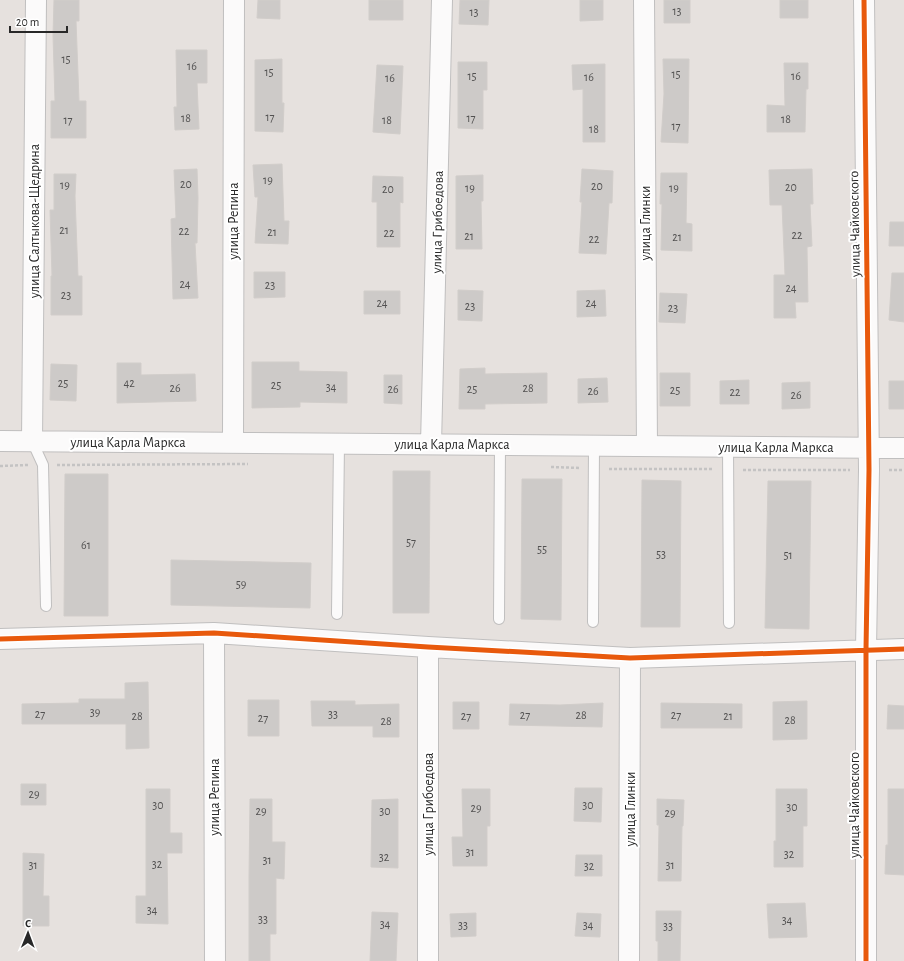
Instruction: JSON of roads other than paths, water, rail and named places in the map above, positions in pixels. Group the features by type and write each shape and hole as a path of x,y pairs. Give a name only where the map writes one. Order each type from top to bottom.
{"street":[{"name":"улица Салтыкова-Щедрина","path":"32,441 36,0"},
{"name":"улица Репина","path":"233,443 234,0"},
{"name":"улица Грибоедова","path":"432,444 442,0"},
{"name":"улица Глинки","path":"644,0 647,446"},
{"name":"улица Чайковского","path":"864,0 869,470 866,649 866,961"},
{"name":"улица Карла Маркса","path":"0,441 904,448"},
{"name":"улица Репина","path":"214,633 215,961"},
{"path":"0,639 214,633 630,658 866,649 904,649"},
{"name":"улица Грибоедова","path":"428,647 428,961"},
{"name":"улица Глинки","path":"629,961 630,658"}],"lane":[{"path":"32,441 43,465 46,606"},
{"path":"337,614 339,443"},
{"path":"499,619 500,444"},
{"path":"593,622 594,446"},
{"path":"728,446 729,623"}]}
